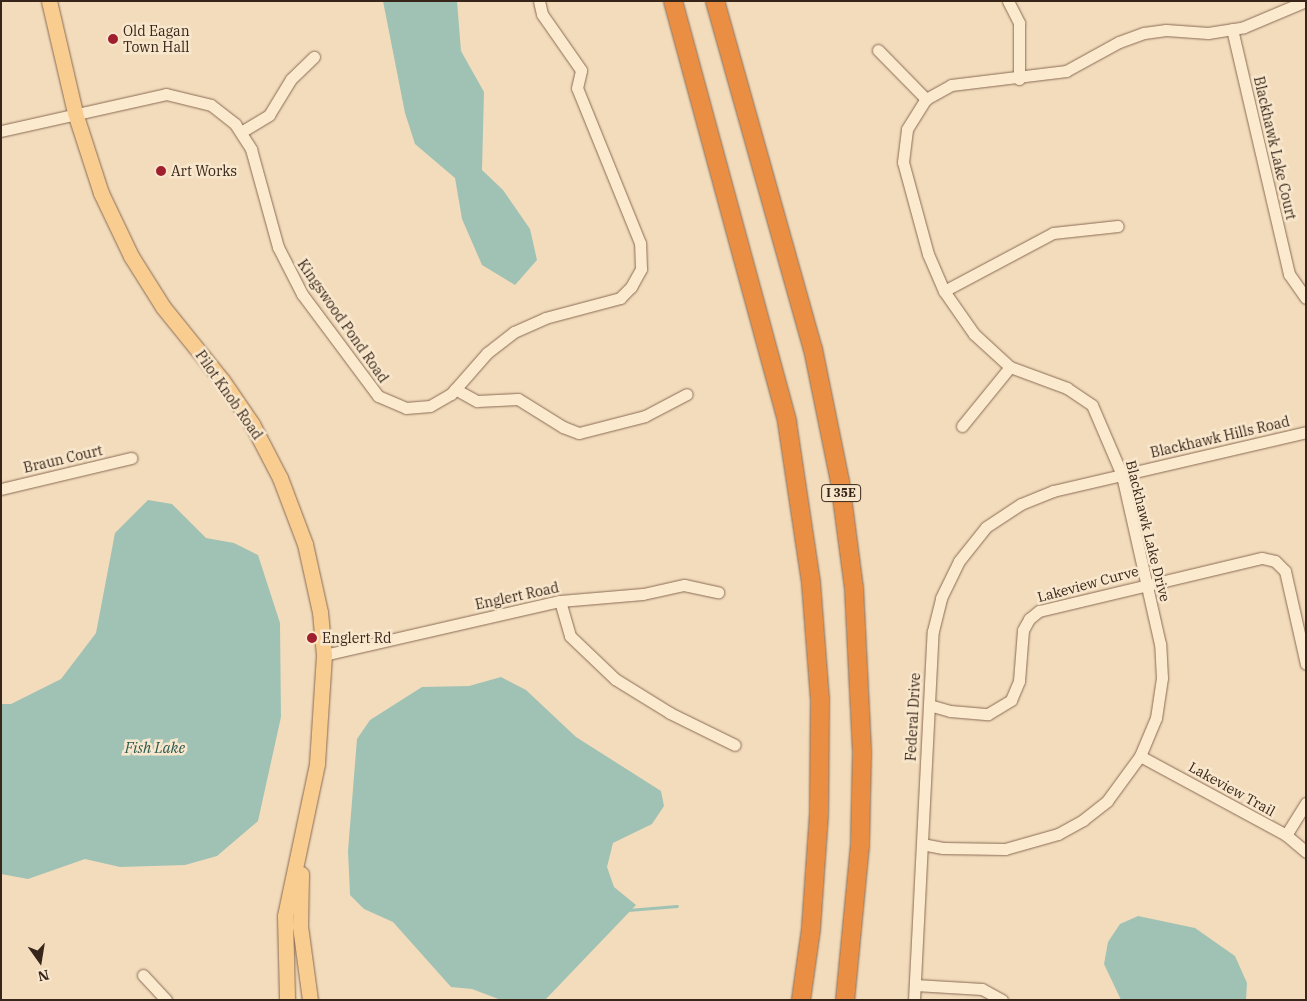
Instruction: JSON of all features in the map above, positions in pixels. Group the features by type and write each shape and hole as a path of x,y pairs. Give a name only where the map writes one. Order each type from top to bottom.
{"highway":[{"path":"673,1 787,422 812,583 820,698 819,814 811,929 801,1000"},
{"name":"I 35E","path":"715,1 813,349 840,482 854,588 862,754 860,854 845,1000"}],"main road":[{"name":"Pilot Knob Road","path":"49,1 75,113 101,193 130,256 163,307 247,416 280,478 305,544 320,612 324,655 317,764 285,916 288,1000"},
{"name":"Pilot Knob Road","path":"301,841 300,926 310,1000"}],"street":[{"name":"Kingswood Pond Road","path":"1,131 166,94 178,95 211,106 241,132 255,158 284,264 302,294 370,387 383,399 406,408 436,404 456,389 487,353 514,332 550,316 620,298 639,274 642,258 640,243 577,88 581,70 542,14 538,1"},
{"path":"1008,1 1019,23 1019,79"},
{"name":"Blackhawk Lake Drive","path":"922,844 943,848 1005,849 1058,834 1107,800 1140,756 1156,718 1162,678 1160,644 1122,475 1092,405 1067,388 1010,367 974,334 944,291 928,254 903,162 907,129 926,99 952,85 1019,79 1066,71 1118,42 1144,33 1166,30 1208,33 1244,27 1306,1"},
{"name":"Blackhawk Lake Court","path":"1232,29 1289,274 1306,298"},
{"path":"878,50 926,99"},
{"path":"241,132 270,116 291,79 314,57"},
{"path":"944,291 1053,233 1118,226"},
{"path":"962,426 1010,367"},
{"path":"456,389 477,401 518,399 563,427 579,433 645,416 687,394"},
{"name":"Blackhawk Hills Road","path":"1053,491 1306,432"},
{"name":"Braun Court","path":"1,489 131,458"},
{"name":"Federal Drive","path":"914,1000 933,631 941,598 959,561 986,527 1020,504 1053,491"},
{"name":"Lakeview Curve","path":"929,705 950,711 988,714 1011,700 1019,681 1023,630 1029,619 1039,611 1262,558 1275,561 1285,571 1306,664"},
{"name":"Englert Road","path":"324,655 560,601 643,594 684,585 718,592"},
{"path":"560,601 570,636 615,679 670,713 735,744"},
{"name":"Lakeview Trail","path":"1140,756 1286,835 1306,852"},
{"path":"1286,835 1306,803"},
{"path":"143,975 166,1000"},
{"path":"916,985 982,989 1002,1000"}],"water":[{"path":"383,1 457,1 461,51 484,92 482,170 503,190 530,229 537,260 515,285 482,265 462,219 455,178 415,144 405,113"},
{"name":"Fish Lake","path":"148,500 172,504 206,538 234,543 258,555 280,623 281,717 258,821 217,856 185,865 120,867 85,859 28,879 1,874 1,704 11,704 61,679 96,633 115,533"},
{"path":"501,677 526,690 576,737 661,791 664,806 652,824 613,843 607,867 614,887 636,905 545,1000 501,1000 472,989 451,987 393,922 364,909 350,895 348,851 357,739 370,720 422,687 469,686"},
{"path":"1138,916 1195,928 1235,956 1247,983 1246,1000 1121,1000 1104,964 1108,942 1120,924"}],"waterway":[{"path":"628,910 677,906"}],"place":[{"name":"Old Eagan Town Hall","path":"113,39"},
{"name":"Art Works","path":"161,171"},
{"name":"Englert Rd","path":"312,638"}]}
